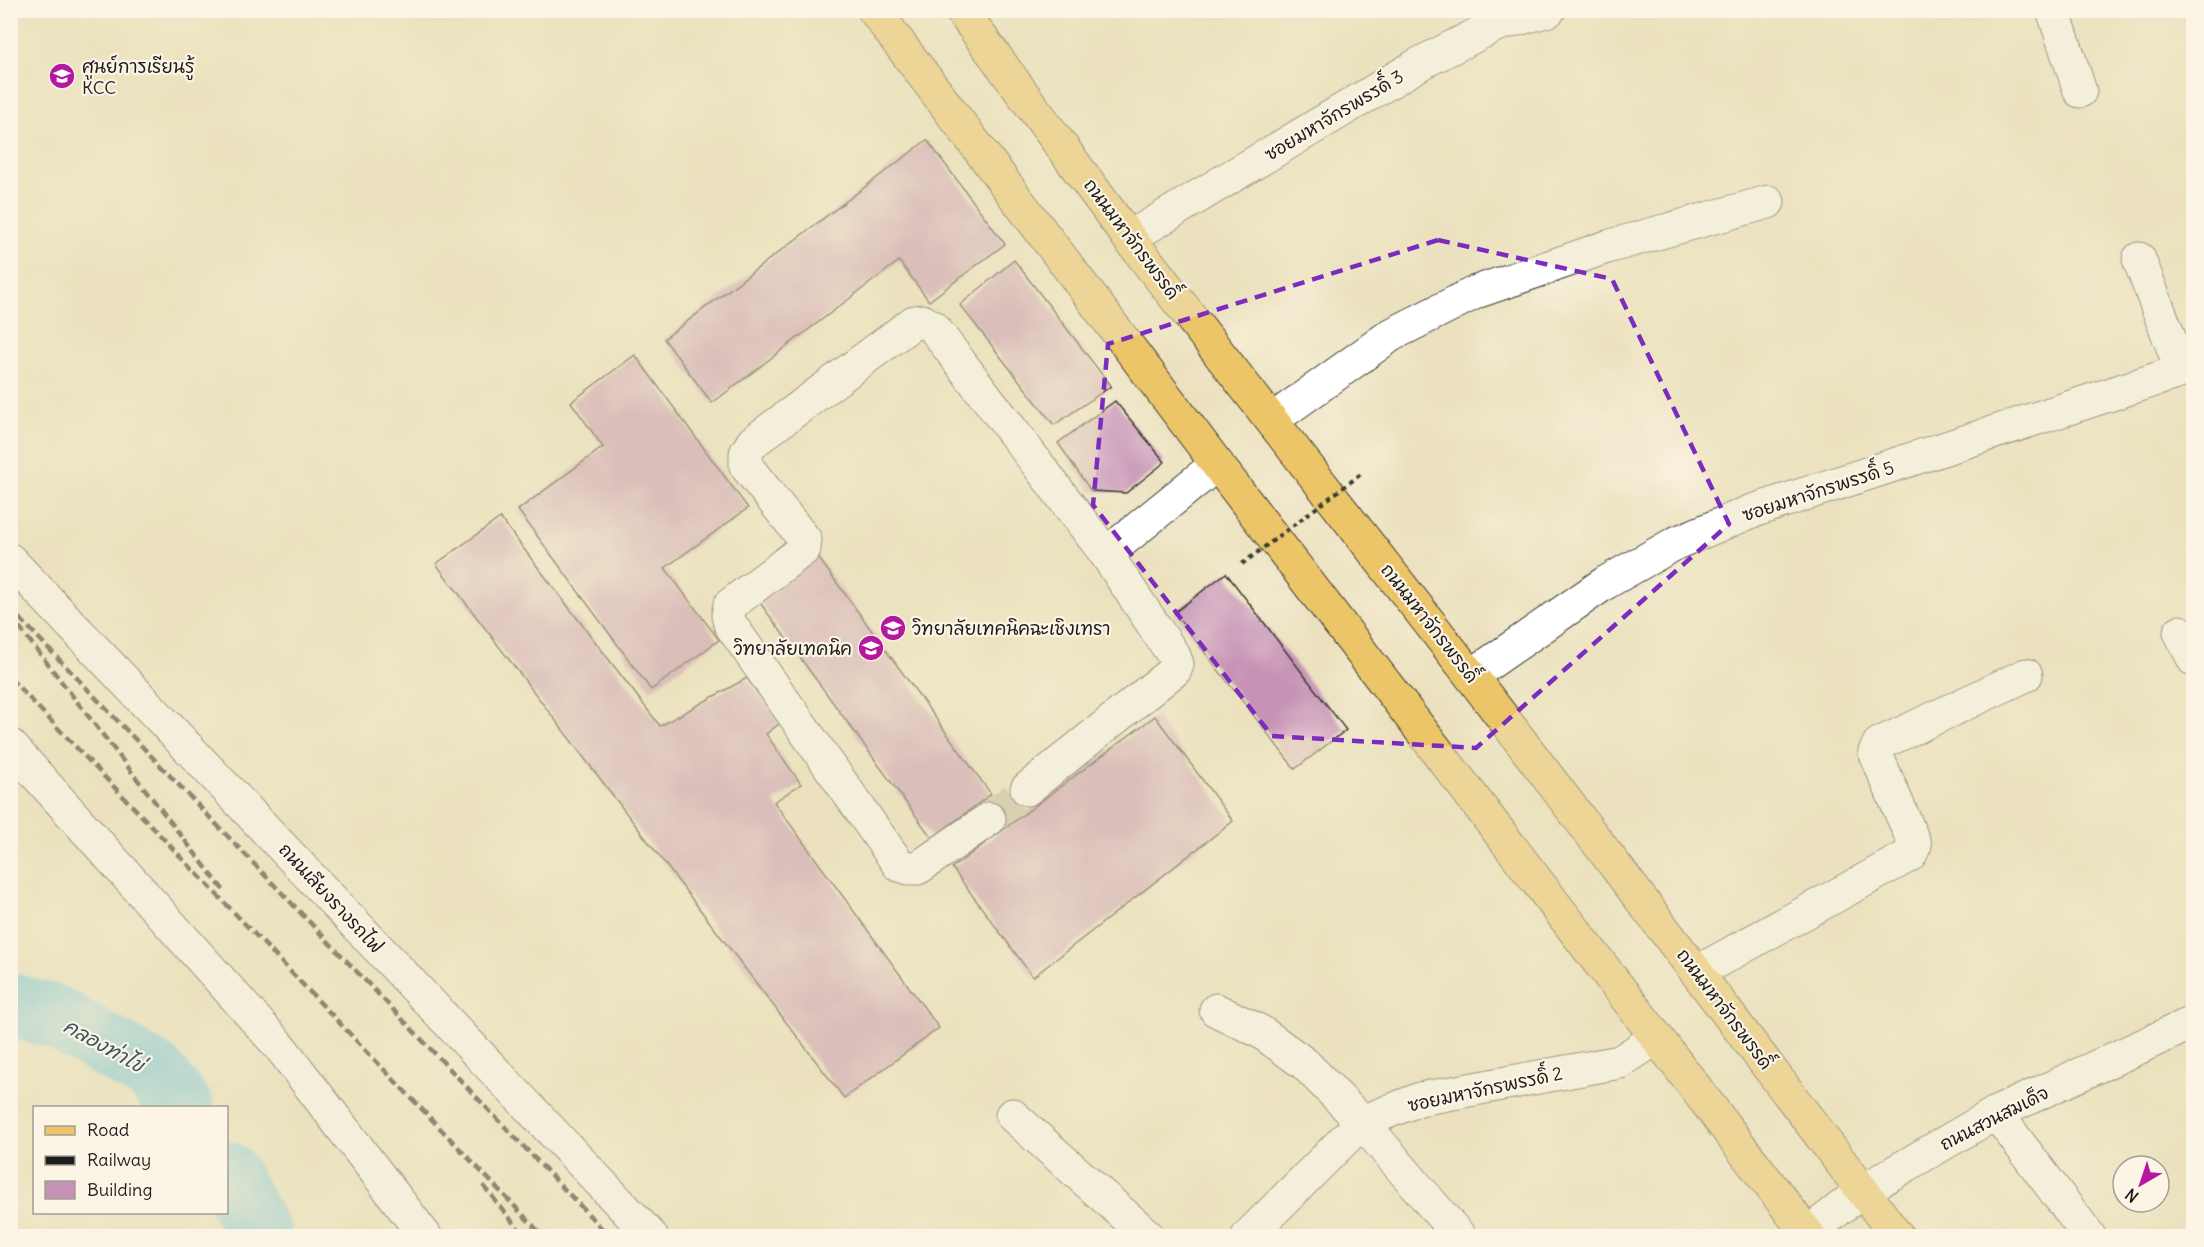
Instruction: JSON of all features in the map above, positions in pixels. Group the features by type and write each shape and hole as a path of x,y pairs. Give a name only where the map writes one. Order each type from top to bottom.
{"main road":[{"path":"874,10 1217,464 1808,1235"},
{"name":"ถนนมหาจักรพรรดิ์","path":"961,10 1129,238 1472,676 1897,1236"}],"street":[{"name":"ซอยมหาจักรพรรดิ์ 3","path":"1129,238 1495,18 1549,10"},
{"path":"2053,10 2080,91"},
{"path":"1272,420 1391,335 1476,292 1607,247 1768,202"},
{"path":"2139,259 2188,369"},
{"path":"989,819 918,868 899,865 730,624 728,615 730,605 806,546 805,540 746,466 747,453 753,442 914,322 922,321 933,327 1106,555 1174,656 1177,664 1175,670 1027,789"},
{"name":"ซอยมหาจักรพรรดิ์ 5","path":"1472,676 1605,583 1676,543 1750,512 2188,369"},
{"path":"1106,555 1217,464"},
{"name":"ถนนเลียงรางรถไฟ","path":"10,560 651,1236"},
{"path":"1697,972 1910,855 1914,845 1875,752 1879,744 2026,675"},
{"path":"10,745 281,1048 425,1236"},
{"path":"1216,1010 1261,1032 1305,1064 1362,1122 1459,1236"},
{"name":"ถนนสวนสมเด็จ","path":"1808,1235 1862,1191 1996,1113 2193,1022"},
{"name":"ซอยมหาจักรพรรดิ์ 2","path":"1248,1236 1362,1122 1420,1099 1620,1062 1656,1038"},
{"path":"1996,1113 2088,1236"},
{"path":"1012,1115 1148,1236"}],"path":[{"path":"1242,564 1361,474"}],"highlighted area":[{"path":"1438,240 1612,279 1729,524 1476,748 1272,736 1093,505 1108,344"}],"building":[{"path":"927,140 1005,244 929,301 899,261 712,403 664,339"},
{"path":"1014,260 1111,386 1054,425 960,305"},
{"path":"635,355 748,508 665,568 719,640 651,690 518,510 603,447 571,402"},
{"path":"1115,401 1165,462 1126,493 1091,491 1058,443"},
{"path":"500,518 660,726 747,678 780,723 766,734 801,784 774,802 939,1028 844,1098 436,564"},
{"path":"815,553 991,794 932,838 755,596"},
{"path":"1226,573 1346,730 1295,769 1174,613"},
{"path":"1155,716 1233,821 1033,977 952,868"}],"waterway":[{"name":"คลองท่าไข่","path":"10,1005 55,1017 154,1073 180,1106"},
{"name":"คลองท่าไข่","path":"228,1177 260,1236"}],"tunnel":[{"path":"989,819 1027,789"}],"railway":[{"path":"10,608 609,1236"},
{"path":"19,627 225,892"},
{"path":"10,678 543,1236"},
{"path":"483,1185 524,1236"}],"place":[{"name":"ศูนย์การเรียนรู้ KCC","path":"62,76"},
{"name":"วิทยาลัยเทคนิคฉะเชิงเทรา","path":"893,628"},
{"name":"วิทยาลัยเทคนิค","path":"871,648"}]}
